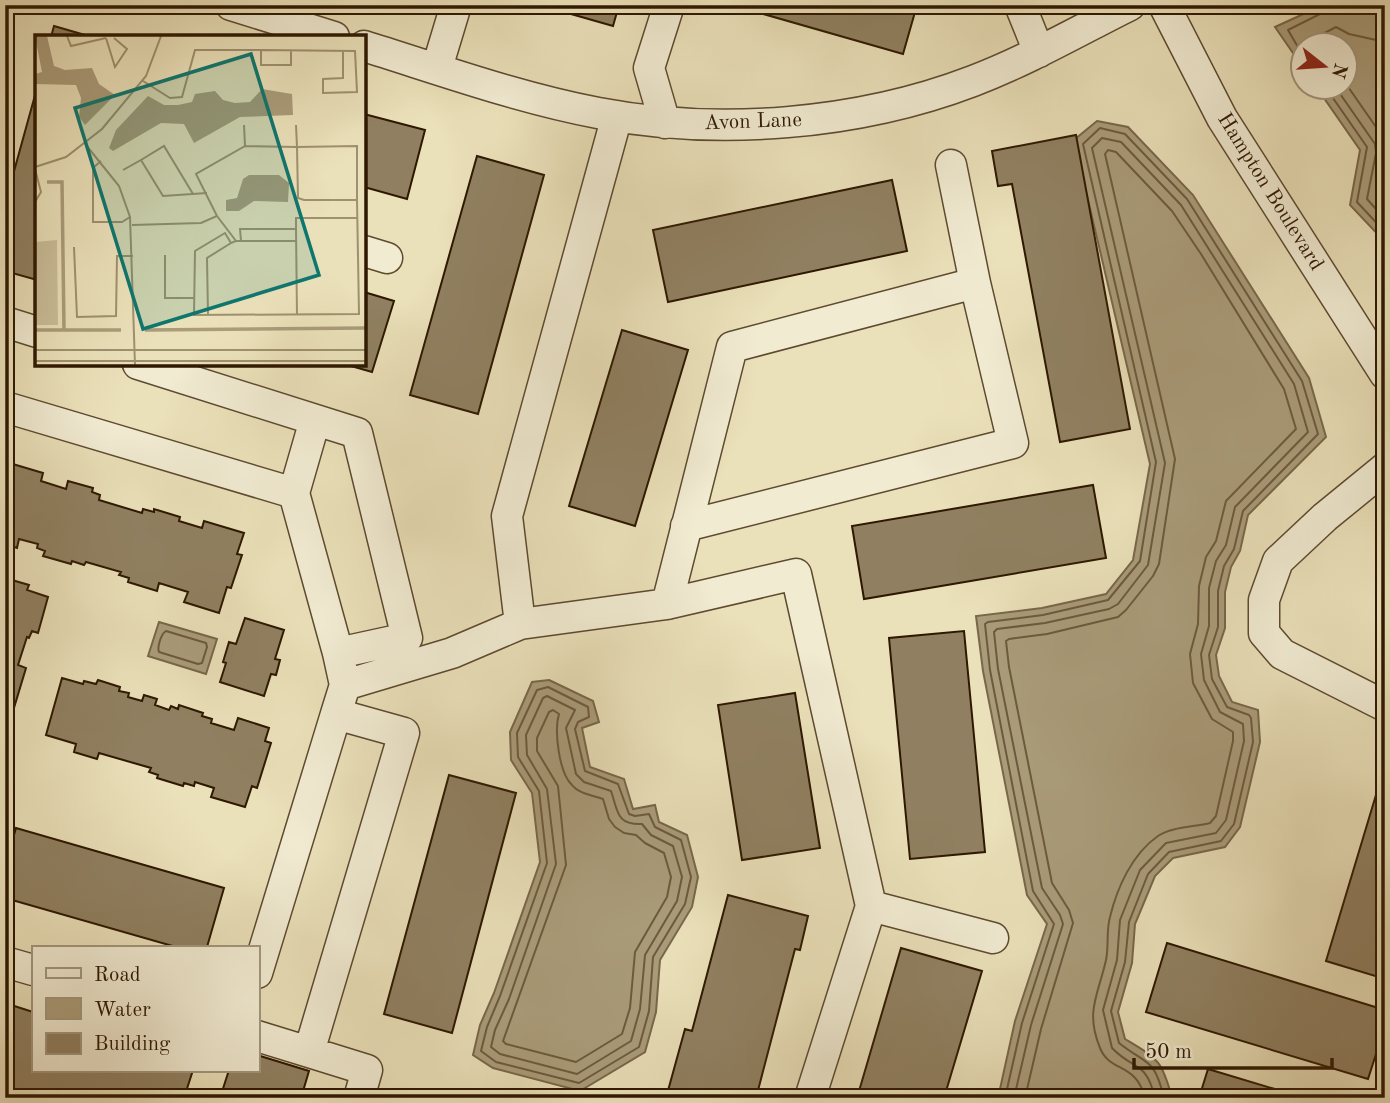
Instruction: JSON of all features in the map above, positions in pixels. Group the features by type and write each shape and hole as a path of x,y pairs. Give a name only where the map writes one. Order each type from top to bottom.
{"street":[{"path":"231,5 328,35"},
{"path":"437,68 456,5"},
{"path":"665,123 649,68 669,5"},
{"path":"1020,5 1040,52"},
{"name":"Avon Lane","path":"366,47 525,95 617,116 665,123 742,124 863,113 971,82 1040,52 1130,5"},
{"name":"Hampton Boulevard","path":"1164,5 1222,118 1385,374"},
{"path":"520,624 508,516 617,116"},
{"path":"687,526 1013,443 975,283 951,165"},
{"path":"667,604 732,347 975,283"},
{"path":"5,322 35,331"},
{"path":"144,366 357,433 407,638 338,653"},
{"path":"5,407 295,493"},
{"path":"259,966 345,685 295,493 315,420"},
{"path":"1385,468 1325,517 1278,561 1264,600 1264,633 1282,654 1385,706"},
{"path":"345,685 452,653 520,624 667,604 796,574 872,906 810,1098"},
{"path":"309,1052 404,733 336,714"},
{"path":"872,906 993,938"},
{"path":"5,962 32,970"},
{"path":"259,1037 367,1070 359,1098"}],"water":[{"path":"1323,5 1345,5 1385,17 1385,242 1350,205 1360,150 1327,102 1358,102 1358,32 1288,32 1288,46 1275,27"},
{"path":"1097,121 1128,127 1193,195 1309,378 1326,437 1248,515 1240,551 1231,567 1225,592 1225,628 1216,655 1219,676 1232,702 1258,710 1260,742 1240,827 1225,847 1173,858 1155,876 1135,924 1132,963 1118,1012 1125,1039 1157,1062 1172,1098 998,1098 1015,1021 1047,924 1027,895 983,671 976,616 1042,608 1106,594 1133,560 1150,464 1074,140"},
{"path":"159,622 217,639 206,674 148,656"},
{"path":"549,680 593,701 599,722 582,728 590,767 624,779 633,809 655,805 659,822 687,835 698,877 692,907 660,960 656,1012 645,1052 580,1091 493,1068 473,1055 480,1025 540,862 532,793 511,760 510,732 532,682"}],"building":[{"path":"551,5 619,5 613,26 550,8"},
{"path":"732,5 917,5 903,54"},
{"path":"54,26 85,35 52,35"},
{"path":"35,95 35,279 5,271 5,204"},
{"path":"366,115 425,130 407,199 366,188"},
{"path":"1076,135 1130,429 1060,442 1012,184 998,186 992,151"},
{"path":"477,156 544,175 478,414 410,395"},
{"path":"892,180 907,251 668,302 653,230"},
{"path":"366,293 394,301 372,372 351,366 366,366"},
{"path":"622,330 688,350 635,526 569,506"},
{"path":"6,462 43,473 41,481 66,489 68,481 93,488 92,492 100,495 99,500 142,513 143,509 154,512 154,509 180,517 179,521 202,528 204,521 244,533 237,554 242,555 231,588 227,587 219,613 184,602 188,592 159,583 157,591 128,582 129,578 119,575 121,572 86,562 84,565 72,561 71,564 43,556 45,551 37,548 38,544 19,539 17,548 5,544"},
{"path":"1093,485 1106,558 864,599 852,526"},
{"path":"5,578 29,585 27,590 48,597 38,633 32,631 29,638 27,637 18,665 26,668 10,721 5,720"},
{"path":"245,618 284,630 275,659 280,660 276,675 271,674 264,696 220,682 229,642 236,644"},
{"path":"964,631 985,852 910,859 889,638"},
{"path":"62,678 83,684 84,681 96,684 98,680 120,687 119,691 129,693 128,697 142,701 144,695 157,699 155,705 169,710 171,706 178,709 179,705 203,713 202,716 212,719 211,723 234,730 238,718 269,728 265,741 271,743 257,788 252,786 245,807 211,797 214,788 195,782 194,786 184,783 183,786 157,778 158,775 149,772 151,768 99,753 97,759 74,752 76,744 46,735"},
{"path":"795,693 820,848 742,860 718,705"},
{"path":"1385,765 1385,979 1326,961"},
{"path":"449,775 516,793 452,1033 384,1014"},
{"path":"16,828 224,888 207,946 173,946 5,898 5,866"},
{"path":"728,895 808,916 800,950 795,949 756,1098 666,1098 685,1029 692,1031"},
{"path":"1167,943 1385,1010 1385,1026 1368,1079 1146,1012"},
{"path":"901,948 982,971 944,1098 857,1098"},
{"path":"5,1003 32,1012 32,1072 192,1072 184,1098 46,1098 34,1094 33,1098 5,1098"},
{"path":"259,1056 309,1071 301,1098 220,1098 228,1072 259,1072"},
{"path":"1208,1069 1278,1090 1275,1098 1199,1098"}]}
